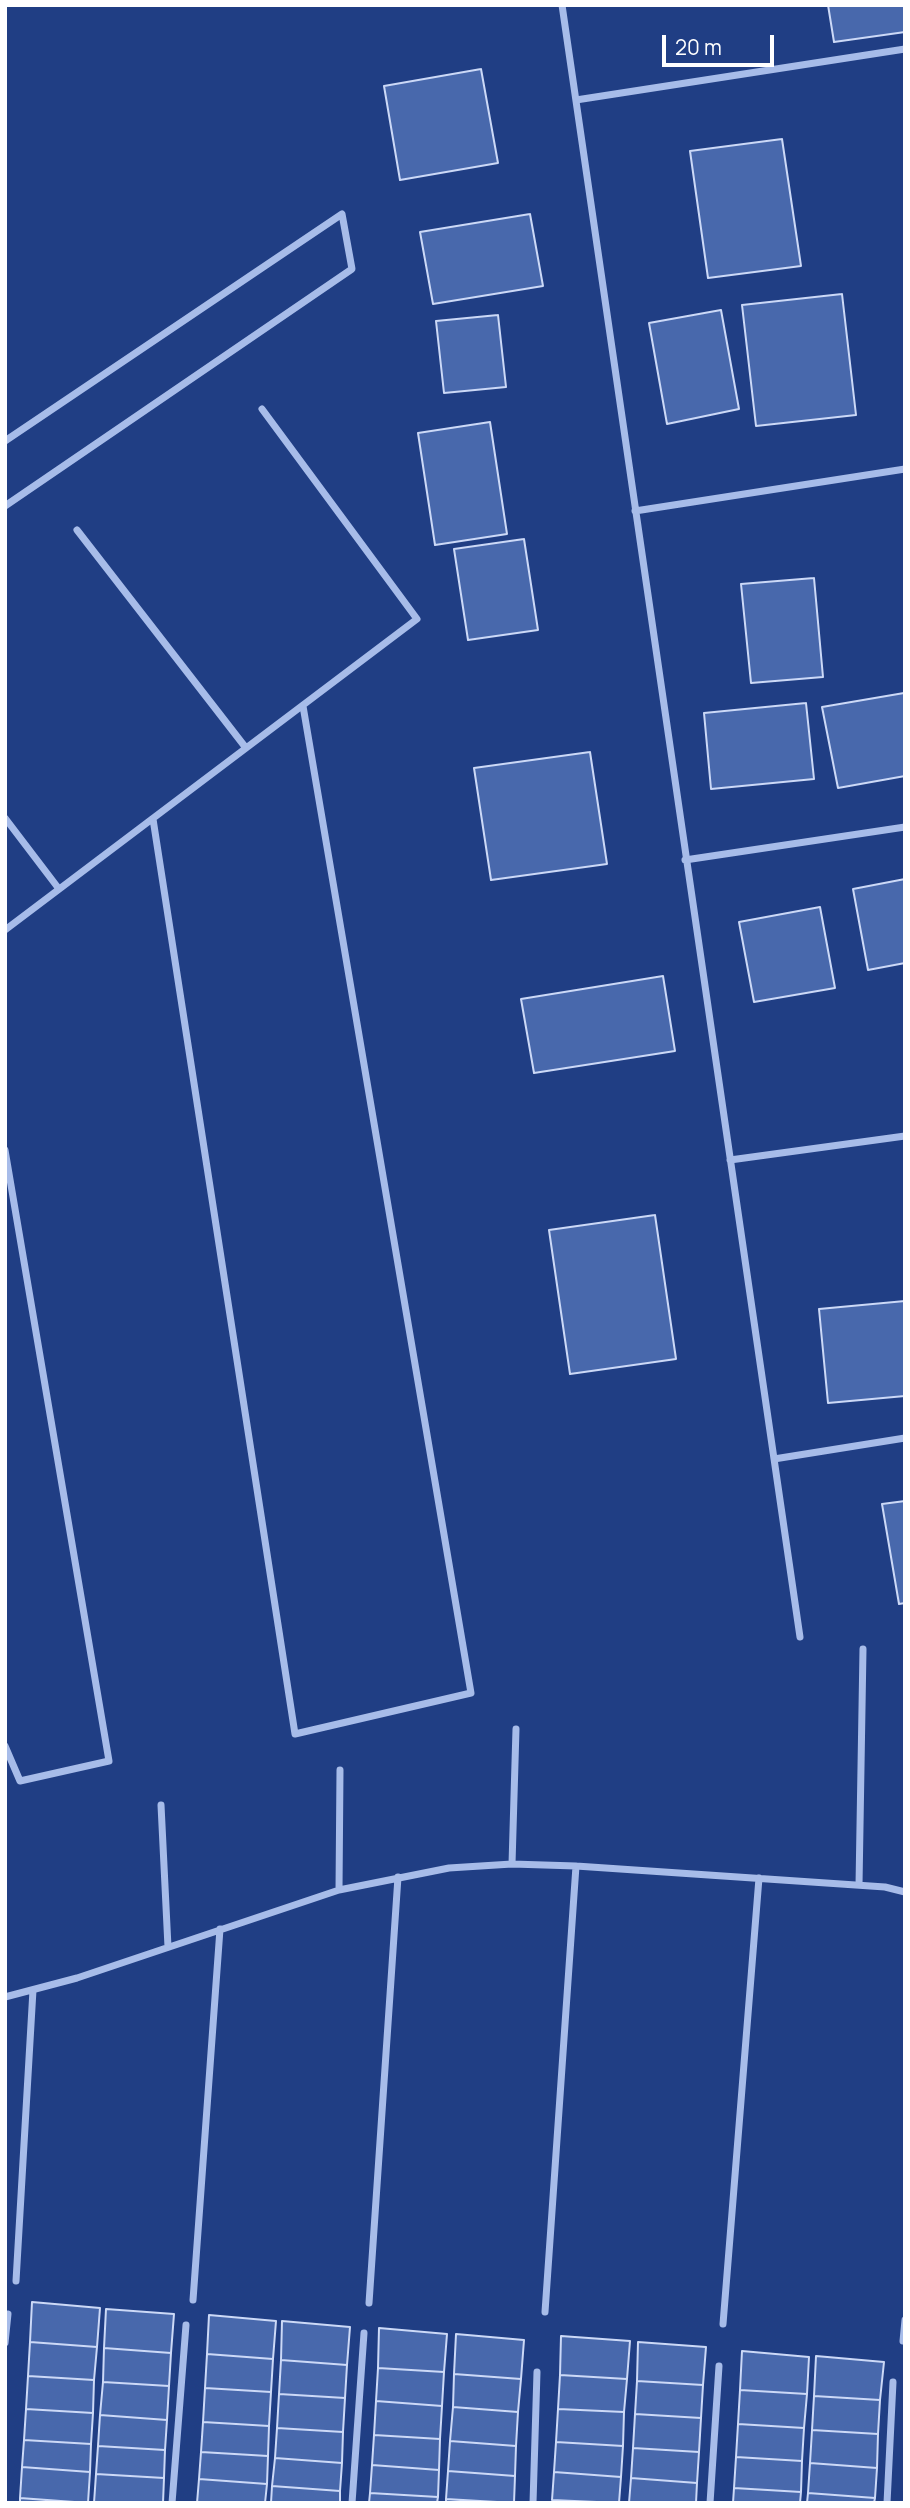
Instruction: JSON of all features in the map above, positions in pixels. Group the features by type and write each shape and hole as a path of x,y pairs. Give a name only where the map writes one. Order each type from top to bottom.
{"street":[{"path":"562,5 800,1637"},
{"path":"576,100 905,49"},
{"path":"5,441 342,214 352,269 5,506"},
{"path":"5,930 417,619 262,409"},
{"path":"635,511 905,469"},
{"path":"77,530 246,748"},
{"path":"153,819 295,1734 471,1693 303,706"},
{"path":"5,818 59,890"},
{"path":"685,860 905,827"},
{"path":"730,1160 905,1136"},
{"path":"5,1150 109,1761 20,1782 5,1745"},
{"path":"774,1459 905,1438"},
{"path":"859,1885 863,1649"},
{"path":"512,1864 516,1729"},
{"path":"339,1890 340,1770"},
{"path":"161,1805 168,1947"},
{"path":"5,1997 168,1947 339,1890 449,1868 512,1864 576,1866 859,1885 905,1892"},
{"path":"545,2312 576,1866"},
{"path":"369,2303 398,1877"},
{"path":"723,2324 759,1878"},
{"path":"192,2300 220,1929"},
{"path":"16,2281 33,1990"},
{"path":"5,2343 8,2314"},
{"path":"903,2341 905,2320"},
{"path":"172,2503 186,2325"},
{"path":"352,2503 364,2333"},
{"path":"710,2503 719,2366"},
{"path":"533,2503 537,2372"},
{"path":"887,2503 893,2382"}],"building":[{"path":"828,5 905,5 905,32 834,42"},
{"path":"481,69 498,163 400,180 384,86"},
{"path":"782,139 801,266 708,278 690,151"},
{"path":"530,214 543,286 433,304 420,232"},
{"path":"842,294 856,415 756,426 742,305"},
{"path":"721,310 739,409 667,424 649,323"},
{"path":"498,315 506,387 444,393 436,321"},
{"path":"490,422 507,534 435,545 418,433"},
{"path":"524,539 538,630 468,640 454,549"},
{"path":"814,578 823,677 751,683 741,584"},
{"path":"904,693 905,776 838,788 822,707"},
{"path":"806,703 814,779 711,789 704,713"},
{"path":"590,752 607,864 491,880 474,768"},
{"path":"905,879 905,963 868,970 853,889"},
{"path":"820,907 835,988 754,1002 739,922"},
{"path":"663,976 675,1051 534,1073 521,999"},
{"path":"655,1215 676,1359 570,1374 549,1230"},
{"path":"905,1301 905,1396 828,1403 819,1309"},
{"path":"905,1501 905,1603 899,1604 882,1504"},
{"path":"32,2302 100,2308 97,2347 30,2342"},
{"path":"106,2309 174,2314 171,2353 104,2348"},
{"path":"209,2315 276,2321 273,2359 207,2354"},
{"path":"282,2321 350,2327 347,2365 281,2360"},
{"path":"379,2328 447,2334 444,2372 378,2368"},
{"path":"456,2334 524,2340 521,2379 454,2374"},
{"path":"561,2336 630,2341 627,2379 560,2375"},
{"path":"30,2342 97,2347 94,2380 28,2376"},
{"path":"638,2342 706,2347 703,2385 637,2381"},
{"path":"104,2348 171,2353 169,2386 103,2382"},
{"path":"742,2351 809,2357 807,2394 740,2390"},
{"path":"207,2354 273,2359 271,2392 205,2388"},
{"path":"816,2356 884,2362 880,2400 814,2396"},
{"path":"281,2360 347,2365 345,2398 279,2394"},
{"path":"378,2368 444,2372 442,2406 376,2401"},
{"path":"454,2374 521,2379 518,2412 453,2407"},
{"path":"560,2375 627,2379 624,2412 558,2409"},
{"path":"28,2376 94,2380 93,2413 26,2409"},
{"path":"637,2381 703,2385 701,2418 635,2414"},
{"path":"103,2382 169,2386 167,2420 100,2415"},
{"path":"205,2388 271,2392 269,2426 203,2422"},
{"path":"740,2390 807,2394 804,2428 738,2424"},
{"path":"279,2394 345,2398 343,2432 277,2428"},
{"path":"814,2396 880,2400 878,2434 812,2430"},
{"path":"376,2401 442,2406 440,2439 374,2435"},
{"path":"453,2407 518,2412 516,2446 450,2441"},
{"path":"26,2409 93,2413 91,2444 24,2440"},
{"path":"558,2409 624,2412 623,2446 556,2442"},
{"path":"635,2414 701,2418 699,2452 633,2448"},
{"path":"100,2415 167,2420 165,2450 98,2446"},
{"path":"203,2422 269,2426 268,2456 201,2452"},
{"path":"738,2424 804,2428 802,2461 736,2457"},
{"path":"277,2428 343,2432 342,2463 275,2458"},
{"path":"812,2430 878,2434 877,2468 810,2463"},
{"path":"374,2435 440,2439 439,2470 372,2465"},
{"path":"24,2440 91,2444 90,2472 22,2467"},
{"path":"450,2441 516,2446 515,2476 448,2471"},
{"path":"556,2442 623,2446 621,2477 554,2472"},
{"path":"98,2446 165,2450 164,2478 96,2474"},
{"path":"633,2448 699,2452 697,2483 631,2478"},
{"path":"201,2452 268,2456 267,2484 199,2479"},
{"path":"736,2457 802,2461 801,2492 734,2488"},
{"path":"275,2458 342,2463 340,2491 272,2486"},
{"path":"810,2463 877,2468 875,2498 808,2493"},
{"path":"372,2465 439,2470 438,2497 370,2493"},
{"path":"22,2467 90,2472 88,2503 20,2498"},
{"path":"448,2471 515,2476 514,2503 446,2499"},
{"path":"554,2472 621,2477 619,2503 552,2500"},
{"path":"96,2474 164,2478 163,2503 94,2503"},
{"path":"631,2478 697,2483 696,2503 629,2503"},
{"path":"199,2479 267,2484 265,2503 197,2503"},
{"path":"272,2486 340,2491 340,2503 271,2503"},
{"path":"734,2488 801,2492 800,2503 733,2503"},
{"path":"370,2493 438,2497 437,2503 369,2503"},
{"path":"808,2493 875,2498 874,2503 807,2503"},
{"path":"20,2498 85,2503 20,2503"},
{"path":"446,2499 504,2503 446,2503"}]}
